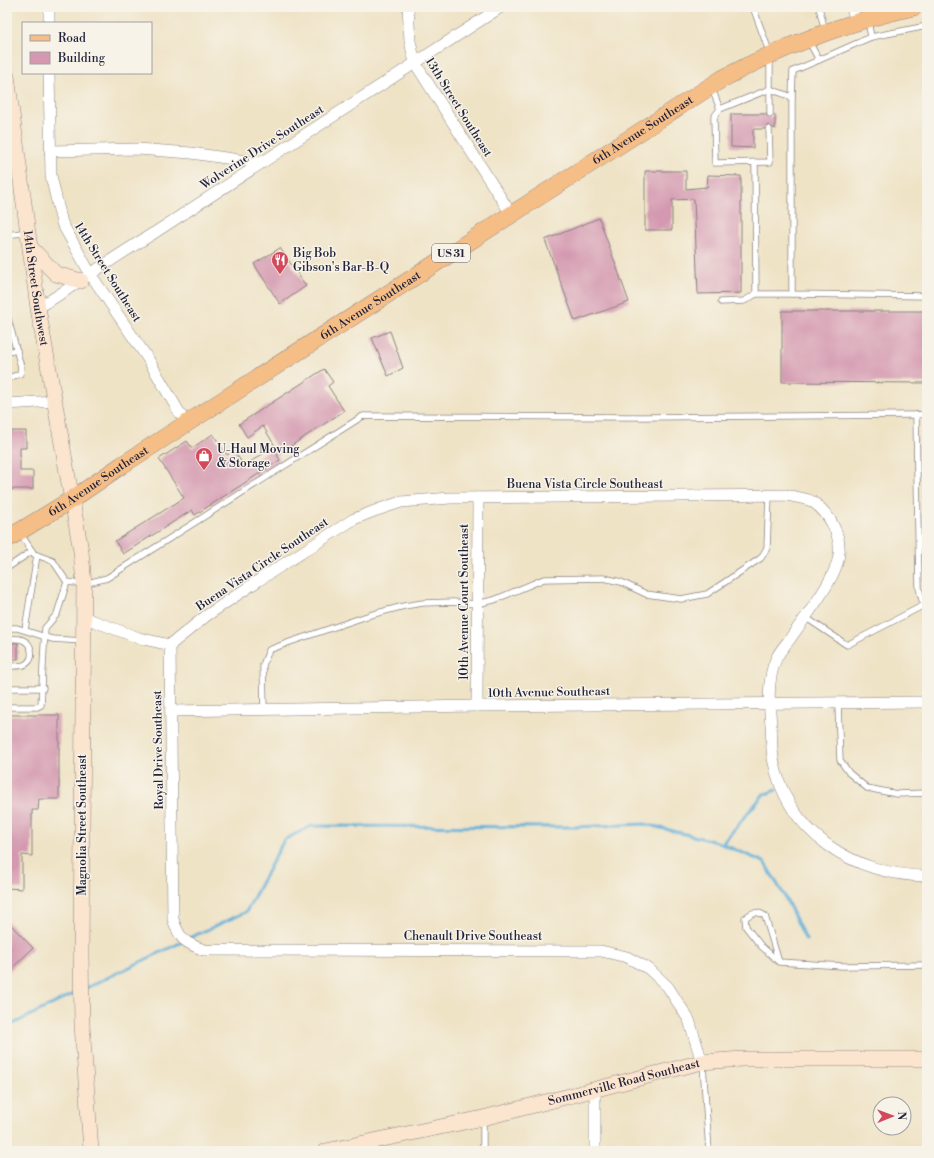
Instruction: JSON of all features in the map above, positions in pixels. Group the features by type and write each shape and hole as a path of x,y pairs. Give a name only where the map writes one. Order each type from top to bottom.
{"main road":[{"name":"6th Avenue Southeast","path":"13,535 71,500 186,424 711,86 770,54 859,16 914,7"}],"street":[{"path":"49,7 49,22"},
{"name":"13th Street Southeast","path":"408,7 410,41 415,64 511,214"},
{"name":"Wolverine Drive Southeast","path":"38,308 86,278 112,258 154,233 501,7"},
{"name":"14th Street Southeast","path":"49,74 51,176 62,223 86,278 148,359 186,424"},
{"name":"14th Street Southwest","path":"7,83 38,308 71,500"},
{"path":"50,151 137,149 190,153 261,163"},
{"path":"29,239 56,274 86,278"},
{"path":"7,404 54,401"},
{"name":"Buena Vista Circle Southeast","path":"170,645 219,607 332,532 354,520 401,502 425,499 478,498 769,496 786,496 812,501 830,518 835,529 839,553 832,576 776,659 770,683 769,703 773,758 780,783 791,805 806,826 824,843 845,857 868,867 892,874 927,876"},
{"name":"10th Avenue Court Southeast","path":"477,706 476,604 478,498"},
{"name":"Magnolia Street Southeast","path":"71,500 81,551 84,584 81,969 82,1025 92,1151"},
{"path":"83,617 140,638 170,645"},
{"name":"Royal Drive Southeast","path":"170,645 173,919 177,932 185,942"},
{"name":"10th Avenue Southeast","path":"171,711 477,706 769,703 838,704 927,702"},
{"name":"Chenault Drive Southeast","path":"185,942 204,950 602,951 627,957 649,969 668,987 689,1020 702,1062"},
{"name":"Sommerville Road Southeast","path":"326,1151 370,1147 702,1062 742,1059 927,1059"},
{"path":"595,1089 595,1151"}],"lane":[{"path":"753,7 770,54 770,114"},
{"path":"819,7 826,31"},
{"path":"859,16 871,38"},
{"path":"792,294 793,71 871,38 927,26"},
{"path":"807,38 819,60"},
{"path":"711,86 720,109"},
{"path":"769,129 770,162 714,163 714,117 720,109 770,89 792,98"},
{"path":"755,163 756,294"},
{"path":"7,235 29,239"},
{"path":"721,302 744,301 756,294 927,296"},
{"path":"7,316 17,350 21,371 17,376 10,376"},
{"path":"7,352 17,350"},
{"path":"67,582 84,584 107,578 364,416 642,417 927,414"},
{"path":"805,618 847,645 926,604 922,600 919,588 916,415"},
{"path":"264,709 263,665 269,650 370,615 404,606 423,603 454,602 476,604 494,600 544,579 604,578 621,582 646,594 681,598 707,594 761,558 767,548 769,496"},
{"path":"7,707 40,706 43,688 44,636 47,625 57,614 67,582 54,560 34,553 13,535"},
{"path":"7,568 34,553"},
{"path":"25,630 34,553"},
{"path":"7,628 25,630 62,641 83,640"},
{"path":"7,638 24,640 28,643 31,657 26,664 21,666 7,666"},
{"path":"7,688 43,688"},
{"path":"838,704 840,760 849,773 866,788 897,794 927,793"},
{"path":"779,962 765,916 758,912 753,912 745,918 746,927 761,946 779,962 842,966 927,965"},
{"path":"702,1062 709,1151"},
{"path":"483,1118 483,1151"}],"building":[{"path":"731,114 766,114 770,118 775,114 775,129 768,125 765,129 753,129 753,148 731,147"},
{"path":"645,171 686,171 686,189 707,187 708,175 741,176 741,293 698,294 694,199 672,200 672,230 645,230"},
{"path":"599,218 629,302 575,321 545,240"},
{"name":"Big Bob Gibson's Bar-B-Q","path":"280,248 306,286 280,304 254,264"},
{"path":"782,311 927,311 927,383 782,382"},
{"path":"390,331 403,368 388,376 372,338"},
{"path":"324,369 333,382 328,386 344,411 277,455 280,460 195,515 192,510 123,554 115,541 184,498 159,459 187,441 192,448 213,434 227,455 234,451 244,466 275,446 263,426 247,437 239,424"},
{"path":"7,431 26,431 26,448 20,448 20,471 33,471 33,489 7,489"},
{"path":"7,643 18,643 18,659 7,659"},
{"path":"7,715 59,715 59,799 39,799 38,810 32,810 32,856 22,855 22,889 7,888"},
{"path":"7,921 33,948 7,973"}],"waterway":[{"path":"722,844 763,795 776,790"},
{"path":"187,939 246,912 284,840 311,826 574,827 645,824 717,842 764,862 784,895 806,940"},
{"path":"86,988 182,942"},
{"path":"7,1027 77,992"}],"place":[{"name":"Big Bob Gibson's Bar-B-Q","path":"280,275"},
{"name":"U-Haul Moving & Storage","path":"204,471"}]}
